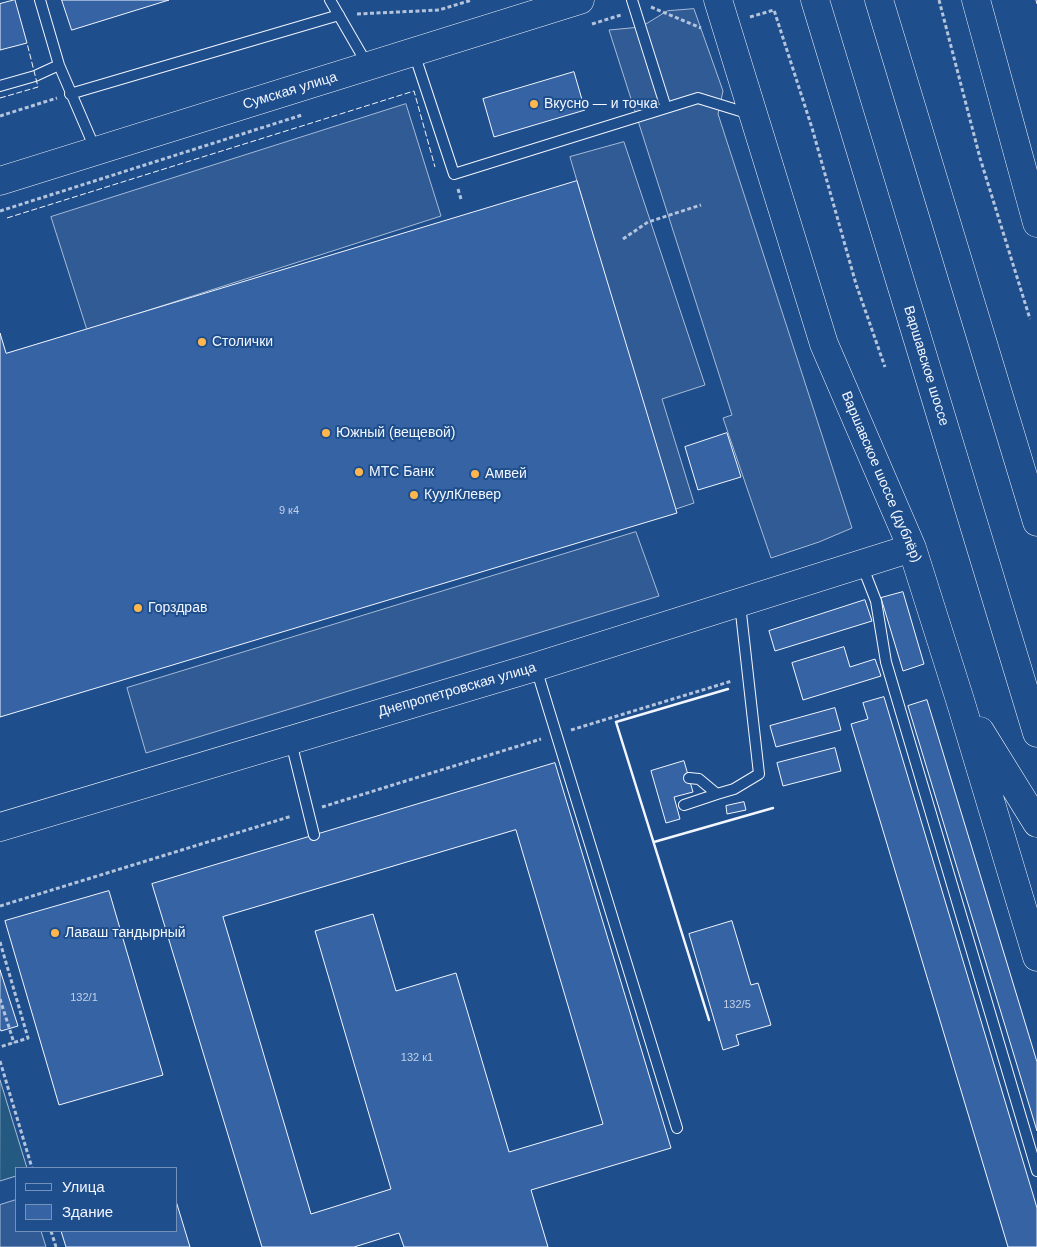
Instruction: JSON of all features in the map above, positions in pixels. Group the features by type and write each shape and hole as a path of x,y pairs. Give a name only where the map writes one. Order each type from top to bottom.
{"main road":[{"name":"Варшавское шоссе (дублёр)","path":"718,0 824,344 912,548 1037,957"},
{"name":"Варшавское шоссе","path":"815,0 1037,733"},
{"path":"880,0 1037,522"},
{"path":"976,0 1037,223"},
{"name":"Сумская улица","path":"0,180 414,52 584,12"},
{"name":"Днепропетровская улица","path":"0,826 536,667 912,548"},
{"path":"960,700 1037,823"}],"lane":[{"path":"40,0 59,65 96,151"},
{"path":"330,0 368,66"},
{"path":"634,5 666,108"},
{"path":"70,94 339,15"},
{"path":"414,52 454,174 698,98 754,116"},
{"path":"0,86 35,76 59,65"},
{"path":"862,564 876,601 886,662 1037,1171"},
{"path":"684,805 734,789 759,774 740,604"},
{"path":"536,667 677,1128"},
{"path":"290,739 314,836"},
{"path":"689,778 699,779 717,794"}],"path":[{"path":"339,15 439,10 472,0"},
{"path":"939,0 980,158 1030,318"},
{"path":"584,12 634,5 650,6 708,30"},
{"path":"774,10 812,128 856,284 885,367"},
{"path":"0,116 70,94"},
{"path":"0,211 308,113"},
{"path":"623,239 648,222 701,205"},
{"path":"0,906 749,675"},
{"path":"0,942 28,1038 0,1047"},
{"path":"0,999 14,1043"},
{"path":"0,1061 32,1167"},
{"path":"51,1232 56,1247"}],"shaded area":[{"path":"694,9 723,91 718,114 852,528 819,542 771,558 723,418 732,415 609,30 641,27 667,11"},
{"path":"406,104 441,216 87,330 51,217"},
{"path":"624,142 705,385 662,399 694,503 673,510 570,157"},
{"path":"636,532 659,596 146,753 127,688"},
{"path":"0,1080 27,1167 15,1167 15,1176 0,1181"},
{"path":"15,1200 15,1232 41,1232 46,1247 0,1247 0,1205"}],"building":[{"path":"15,0 27,43 0,50 0,4"},
{"path":"62,0 169,0 72,30"},
{"name":"Вкусно — и точка","path":"574,72 585,110 494,137 483,99"},
{"name":"Южный (вещевой)","path":"577,181 677,513 0,717 0,333 6,353"},
{"path":"727,433 741,477 698,490 685,447"},
{"path":"903,592 924,664 903,671 881,598"},
{"path":"865,600 872,621 775,651 769,631"},
{"path":"844,647 850,667 875,659 881,676 803,700 792,663"},
{"path":"884,697 1037,1208 1037,1247 1008,1247 851,724 868,719 863,703"},
{"path":"927,700 1037,1062 1037,1131 908,706"},
{"path":"835,708 841,730 776,747 770,726"},
{"path":"835,748 841,771 783,786 777,763"},
{"path":"684,761 693,792 674,797 680,819 666,823 651,771"},
{"path":"555,763 671,1148 531,1190 548,1247 404,1247 399,1233 354,1247 262,1247 152,884","holes":["516,830 603,1124 509,1152 456,973 396,991 373,914 315,931 391,1189 311,1214 223,917"]},
{"path":"744,802 746,810 727,814 726,806"},
{"path":"109,891 163,1075 59,1105 5,921"},
{"path":"732,921 751,985 758,983 771,1025 736,1035 739,1045 723,1050 689,934"},
{"path":"0,970 18,1026 1,1031 0,1029"},
{"path":"178,1208 190,1247 66,1247 61,1232 178,1232"}],"fence":[{"path":"1036,0 1037,4"},
{"path":"0,98 38,87 27,43"},
{"path":"7,218 414,91 435,167"}],"wall":[{"path":"709,1020 616,722 728,689"},
{"path":"654,842 773,808"}],"place":[{"name":"Вкусно — и точка","path":"534,104"},
{"name":"Столички","path":"202,342"},
{"name":"Южный (вещевой)","path":"326,433"},
{"name":"МТС Банк","path":"359,472"},
{"name":"Амвей","path":"475,474"},
{"name":"КуулКлевер","path":"414,495"},
{"name":"Горздрав","path":"138,608"},
{"name":"Лаваш тандырный","path":"55,933"}]}
